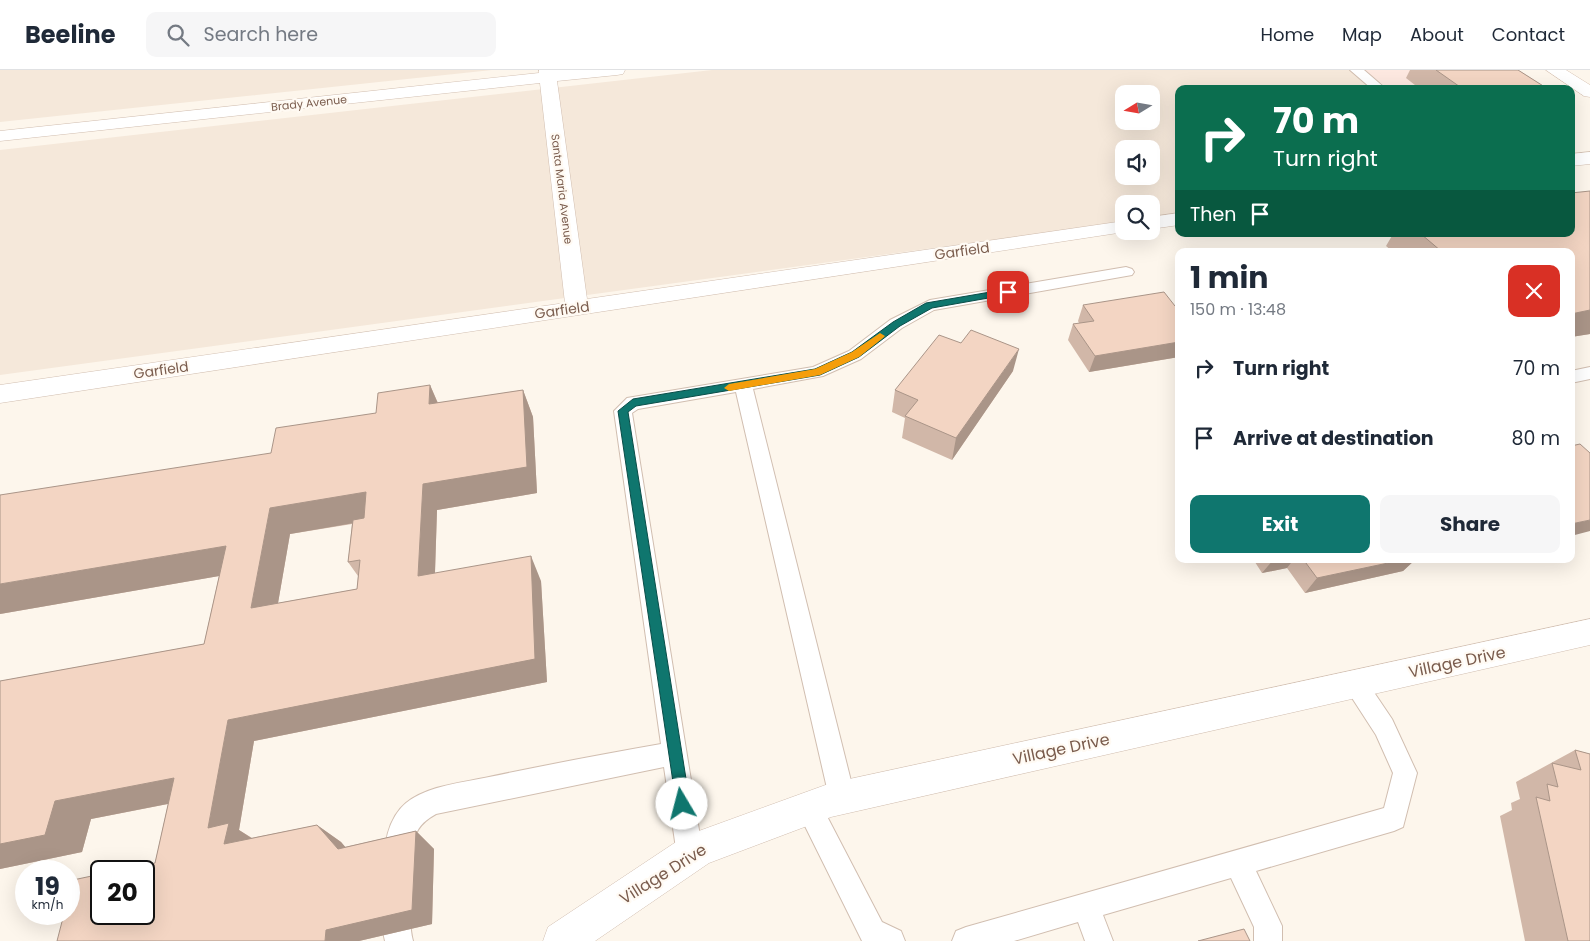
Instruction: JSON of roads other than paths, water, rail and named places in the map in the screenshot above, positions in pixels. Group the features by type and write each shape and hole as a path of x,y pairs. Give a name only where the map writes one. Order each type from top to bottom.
{"street":[{"name":"Brady Avenue","path":"0,136 547,74 617,70"},
{"path":"1554,70 1590,92"},
{"name":"Santa Maria Avenue","path":"547,74 577,308"},
{"path":"1575,160 1590,158"},
{"path":"1160,222 1175,220"},
{"name":"Garfield","path":"0,394 1115,228"},
{"name":"Village Drive","path":"562,941 698,849 842,797 1590,632"}],"lane":[{"path":"1356,70 1375,85"},
{"path":"690,855 623,411 633,403 817,372 855,355 896,324 930,305 1126,272"},
{"path":"1575,376 1590,374"},
{"path":"743,385 842,797"},
{"path":"966,941 1394,818 1405,773 1384,727 1354,684"},
{"path":"399,941 396,930 399,840 404,824 422,808 452,798 538,779 675,753"},
{"path":"809,808 872,932 891,941"},
{"path":"1238,863 1268,926 1268,941"},
{"path":"1086,906 1099,941"}]}
